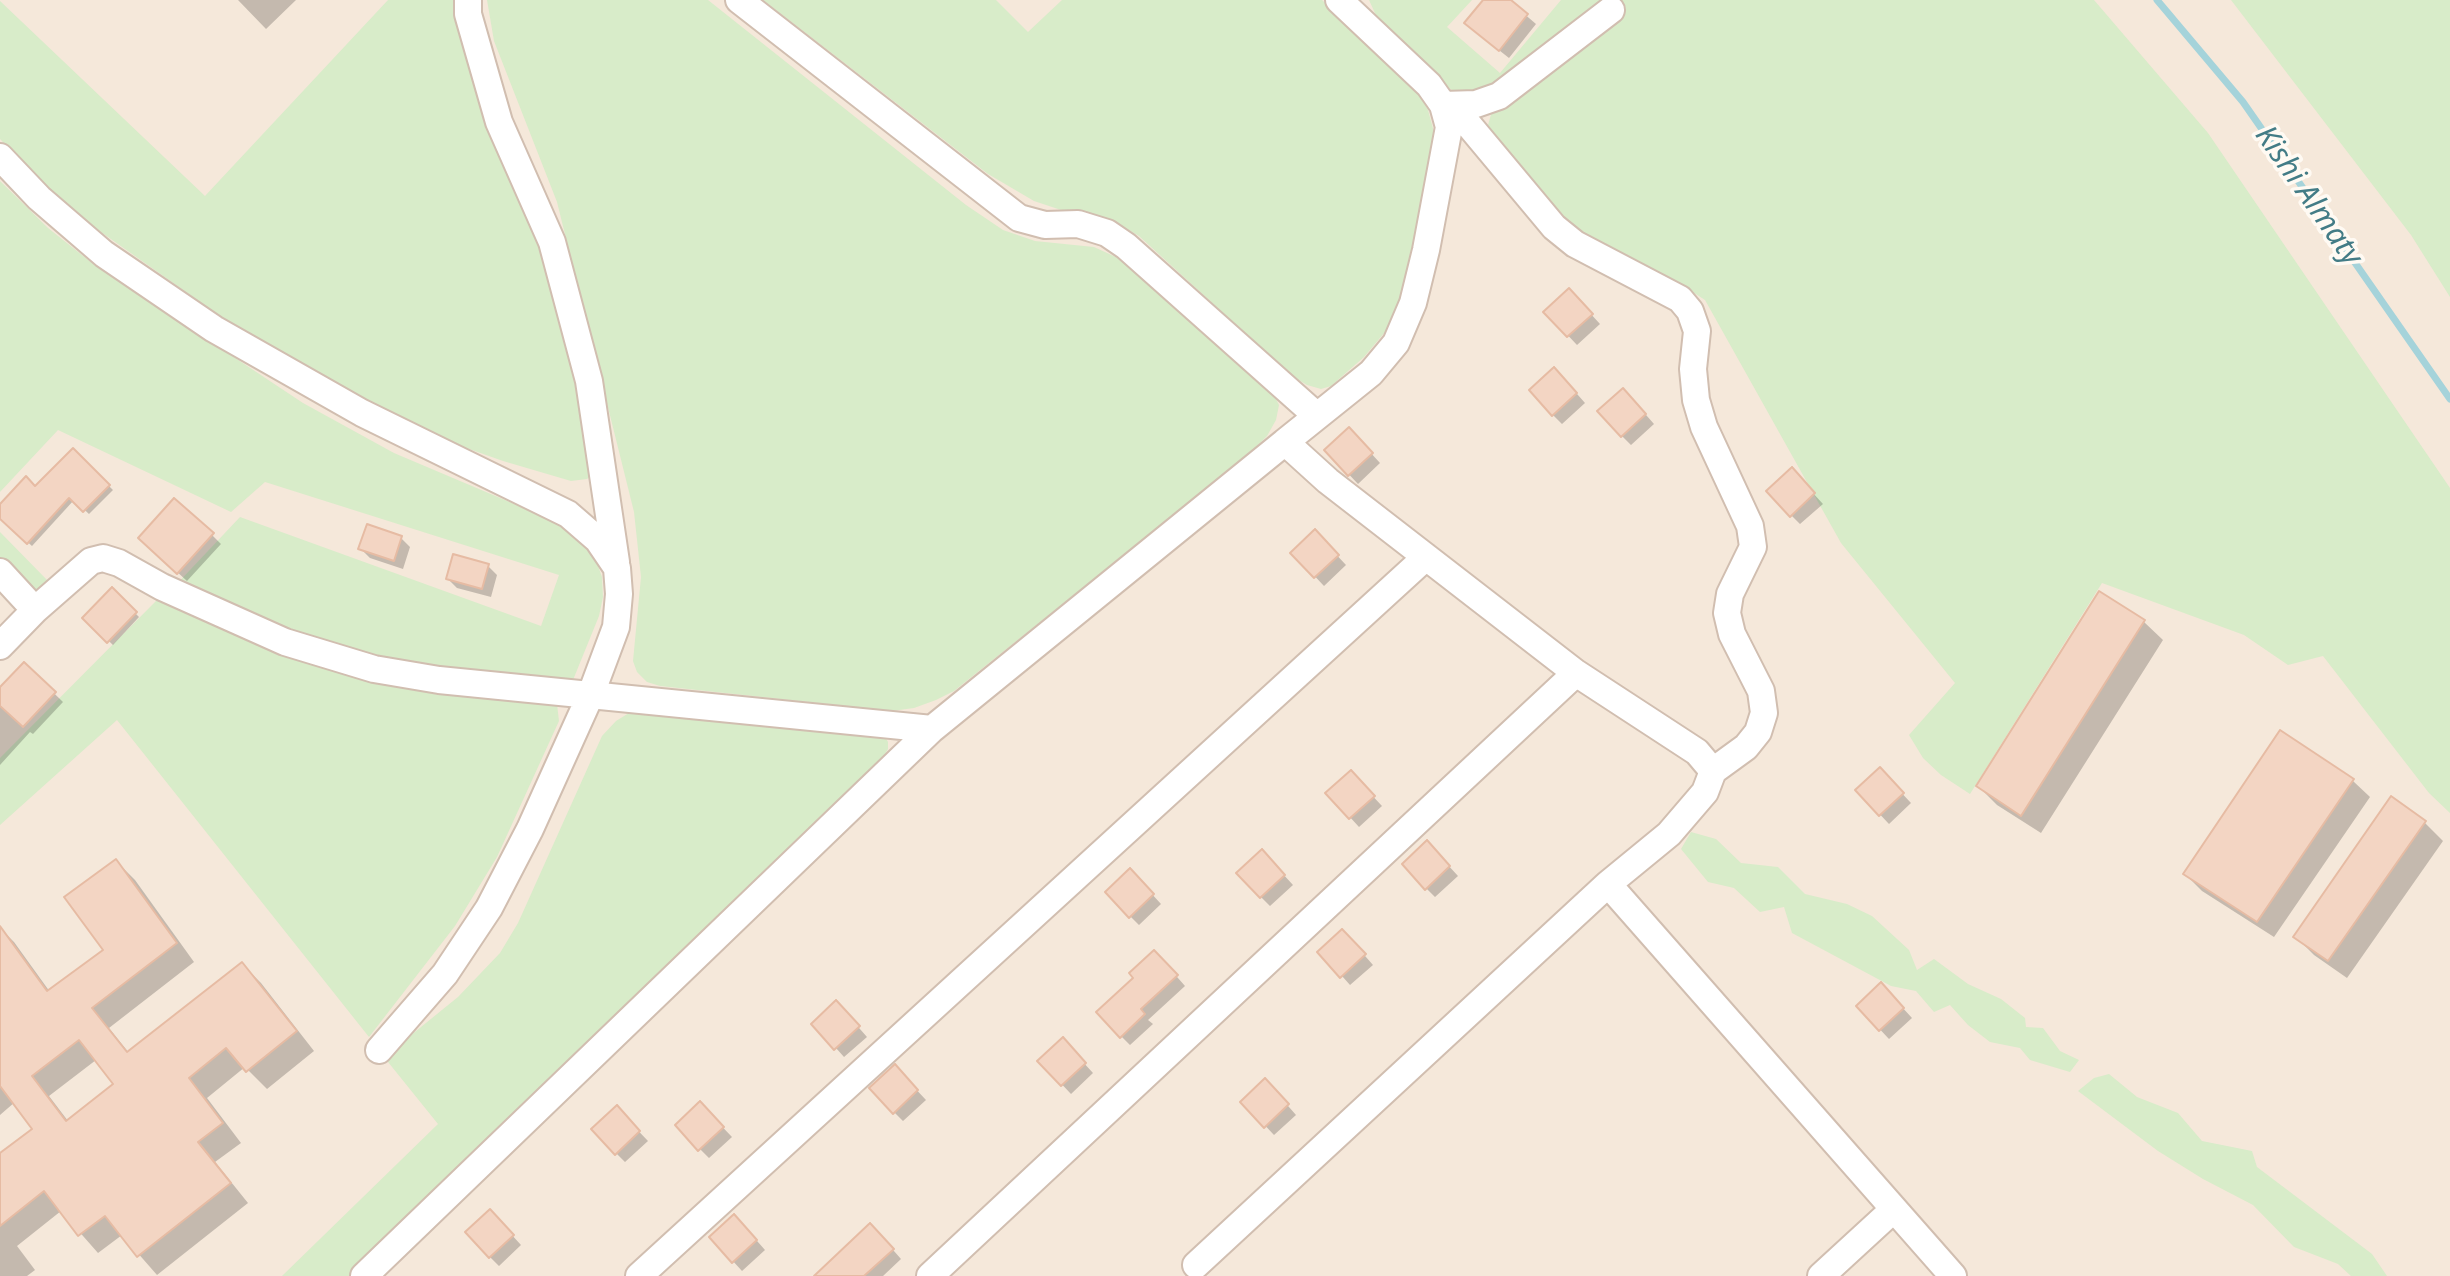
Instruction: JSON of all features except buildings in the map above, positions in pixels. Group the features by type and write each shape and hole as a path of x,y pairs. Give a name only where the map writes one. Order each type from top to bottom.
{"street":[{"path":"379,1050 445,974 489,908 530,829 591,694 616,627 619,594 589,381 552,242 499,122 468,14 468,0"},
{"path":"739,0 1019,218 1045,225 1078,224 1107,233 1126,246 1317,416"},
{"path":"1196,1265 1608,884 1669,834 1705,792 1713,771 1746,747 1758,732 1764,713 1761,691 1732,634 1727,613 1730,594 1753,547 1750,526 1704,427 1696,400 1693,369 1697,331 1690,311 1680,299 1575,244 1554,227 1468,124 1443,105 1429,85 1347,3"},
{"path":"1443,105 1476,104 1499,96 1611,10"},
{"path":"364,1276 932,729 1371,373 1396,343 1413,303 1449,127 1443,105"},
{"path":"0,157 39,198 104,254 214,329 362,413 568,514 598,540 617,568"},
{"path":"1285,442 1328,481 1576,673 1697,752 1713,771"},
{"path":"639,1276 1426,557"},
{"path":"0,646 35,610 91,561 103,558 285,642 374,669 439,680 932,729"},
{"path":"0,572 35,610"},
{"path":"930,1276 1576,673"},
{"path":"1608,884 1953,1276"},
{"path":"1821,1276 1894,1209"}],"shaded area":[{"path":"0,0 2450,0 2450,1276 0,1276"}],"green space":[{"path":"388,0 458,0 546,258 565,327 593,456 592,475 587,479 571,481 438,438 244,333 91,225 42,183 0,139 0,1 205,196"},
{"path":"487,0 708,0 966,205 1003,230 1035,241 1094,247 1118,258 1272,391 1279,405 1276,420 1267,436 1246,457 954,691 936,700 914,708 892,711 660,686 647,682 637,672 633,661 641,577 634,512 557,202 494,41"},
{"path":"763,0 996,0 1028,32 1062,0 1322,0 1417,91 1428,110 1434,132 1433,158 1399,301 1385,332 1364,357 1331,386 1321,389 1307,385 1292,376 1139,236 1115,222 1088,212 1061,210 1034,201 988,174"},
{"path":"1369,0 1472,0 1447,27 1500,73 1561,0 1613,0 1507,84 1462,95 1450,89 1379,22"},
{"path":"1614,0 2094,0 2208,133 2450,488 2450,813 2429,793 2323,656 2288,665 2244,635 2102,583 1970,794 1941,775 1923,758 1909,735 1955,683 1841,543 1705,300 1565,225 1492,138 1488,125 1492,111"},
{"path":"2231,0 2450,0 2450,297 2411,235"},
{"path":"0,181 48,228 92,263 303,403 394,453 564,527 580,539 594,555 602,577 603,597 599,616 573,680 567,684 353,657 174,587 240,517 541,626 559,575 265,482 231,512 58,430 0,492"},
{"path":"0,532 48,581 38,591 32,591 0,561"},
{"path":"158,599 557,704 559,721 497,857 455,926 369,1037 117,720 0,825 0,758"},
{"path":"647,710 885,737 888,749 876,769 351,1276 282,1276 438,1124 384,1057 458,997 500,953 518,923 602,736 629,713"},
{"path":"1691,832 1716,839 1741,863 1778,867 1805,894 1847,904 1872,916 1909,950 1917,970 1934,959 1968,984 2001,999 2025,1018 2026,1027 2043,1028 2060,1051 2079,1060 2070,1072 2030,1060 2020,1048 1990,1042 1968,1025 1950,1005 1934,1012 1916,991 1891,986 1792,933 1784,907 1760,912 1734,888 1708,882 1681,849"},
{"path":"2109,1074 2137,1097 2178,1113 2202,1141 2252,1151 2257,1167 2372,1254 2387,1276 2351,1276 2338,1264 2294,1247 2253,1205 2158,1151 2078,1091 2094,1078"}],"waterway":[{"name":"Kіshі Almaty","path":"2157,0 2243,102 2450,399"}]}
